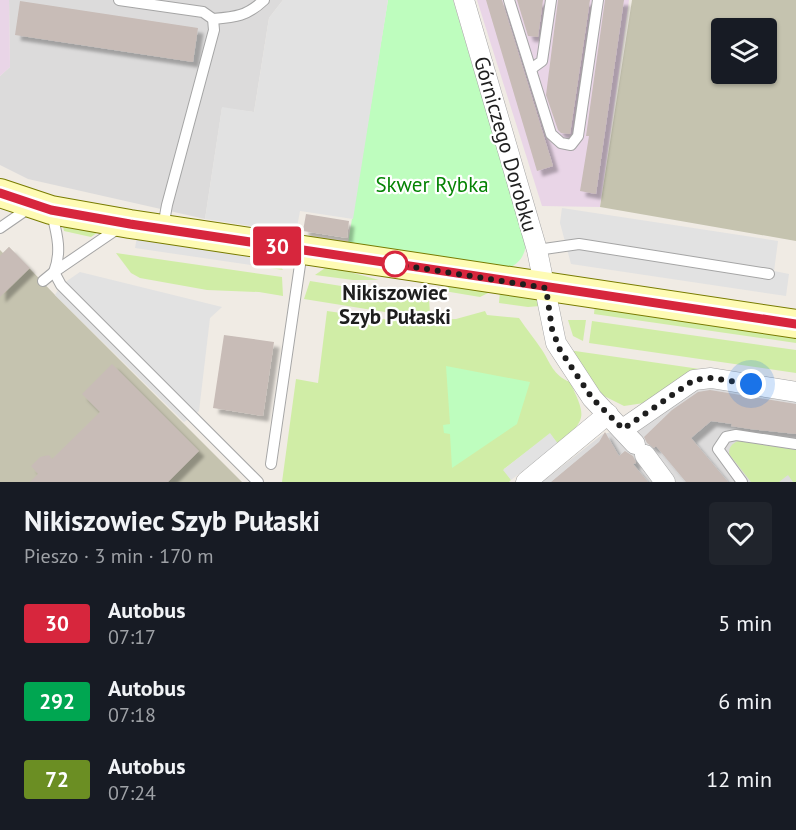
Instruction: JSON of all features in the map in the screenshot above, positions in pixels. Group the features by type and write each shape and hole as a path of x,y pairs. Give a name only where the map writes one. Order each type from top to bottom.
{"street":[{"name":"Górniczego Dorobku","path":"464,0 537,249 556,343 592,398 634,443 665,482"},
{"path":"0,193 43,208 125,223 796,324"},
{"path":"634,443 694,380 711,378 792,395"},
{"path":"526,482 608,414"}],"lane":[{"path":"119,0 203,12 213,19 235,17 252,12 264,0"},
{"path":"509,0 551,134 561,143 571,144 578,136 598,0"},
{"path":"531,69 542,61 551,0"},
{"path":"163,229 167,205 214,30 213,19"},
{"path":"0,228 43,208 59,250 54,272 61,285 258,482"},
{"path":"43,281 125,223"},
{"path":"537,249 579,244 769,274"},
{"path":"271,464 302,250"},
{"path":"736,480 718,449 726,436 783,437 796,444"}],"shaded area":[{"path":"0,0 9,0 10,67 0,76"},
{"path":"9,0 283,0 269,18 254,112 222,108 205,219 28,179 0,165 0,76 10,67"},
{"path":"283,0 388,0 353,219 300,211 296,233 205,219 222,107 254,112 269,18"},
{"path":"477,0 629,0 600,207 542,206"},
{"path":"632,0 796,0 796,241 600,207"},
{"path":"562,208 778,241 774,271 789,274 786,296 571,264 560,223"},
{"path":"137,236 259,254 257,266 135,248"},
{"path":"9,247 242,482 0,482 0,250 3,253"},
{"path":"80,272 222,307 210,318 199,411 184,422 55,295 61,285"},
{"path":"698,385 796,395 796,482 542,482 603,434 612,432"},
{"path":"550,433 558,444 511,480 503,470"}],"green space":[{"name":"Skwer Rybka","path":"388,0 453,0 526,245 521,259 509,268 348,243"},
{"path":"63,226 98,232 91,237 64,231"},
{"path":"116,253 282,277 283,296 259,292 207,290 140,278 131,273"},
{"path":"258,257 272,260 283,270 257,266"},
{"path":"325,268 335,268 379,280 353,280 315,275"},
{"path":"310,281 429,300 430,313 391,313 304,299"},
{"path":"467,285 488,288 488,293 480,297 432,289"},
{"path":"500,290 536,298 540,306 528,307 499,303"},
{"path":"595,304 796,333 796,343 594,314"},
{"path":"327,311 397,321 456,319 485,311 487,315 519,318 556,372 570,382 581,410 579,422 558,444 550,434 504,469 511,480 509,482 282,482 296,379 318,383"},
{"path":"568,320 586,320 583,341 573,336"},
{"path":"592,321 796,350 796,373 589,343"},
{"path":"573,351 796,383 707,373 644,403 624,406 602,395"},
{"path":"446,366 530,382 517,424 452,468 450,434 444,433 443,425 450,424"},
{"path":"738,441 796,450 796,482 793,482 788,475 779,482 751,482 729,454 731,446"}],"building":[{"path":"486,0 502,0 553,166 537,171"},
{"path":"517,0 543,0 538,37 528,36"},
{"path":"558,0 590,0 570,134 561,133 558,130 546,95"},
{"path":"605,0 624,0 596,194 580,191"},
{"path":"20,1 198,28 193,62 15,35"},
{"path":"306,214 349,221 347,238 303,231"},
{"path":"9,247 30,268 0,297 0,256"},
{"path":"224,335 274,342 263,416 213,408"},
{"path":"112,364 199,451 168,482 30,482 38,474 31,466 40,457 49,455 52,459 100,412 82,394"},
{"path":"710,390 796,404 796,434 750,429 711,421 691,438 728,482 686,482 656,446 654,448 647,443 644,437 672,410 698,392"},
{"path":"605,432 619,456 625,451 633,456 636,463 633,464 648,482 551,482 599,442"}],"bus line":[{"name":"30","path":"0,193 51,210 130,224 796,324"}],"place":[{"name":"Nikiszowiec Szyb Pułaski","path":"395,264"}],"route":[{"path":"395,264 546,288 556,343 592,398 623,429 694,380 711,378 751,384"}]}
